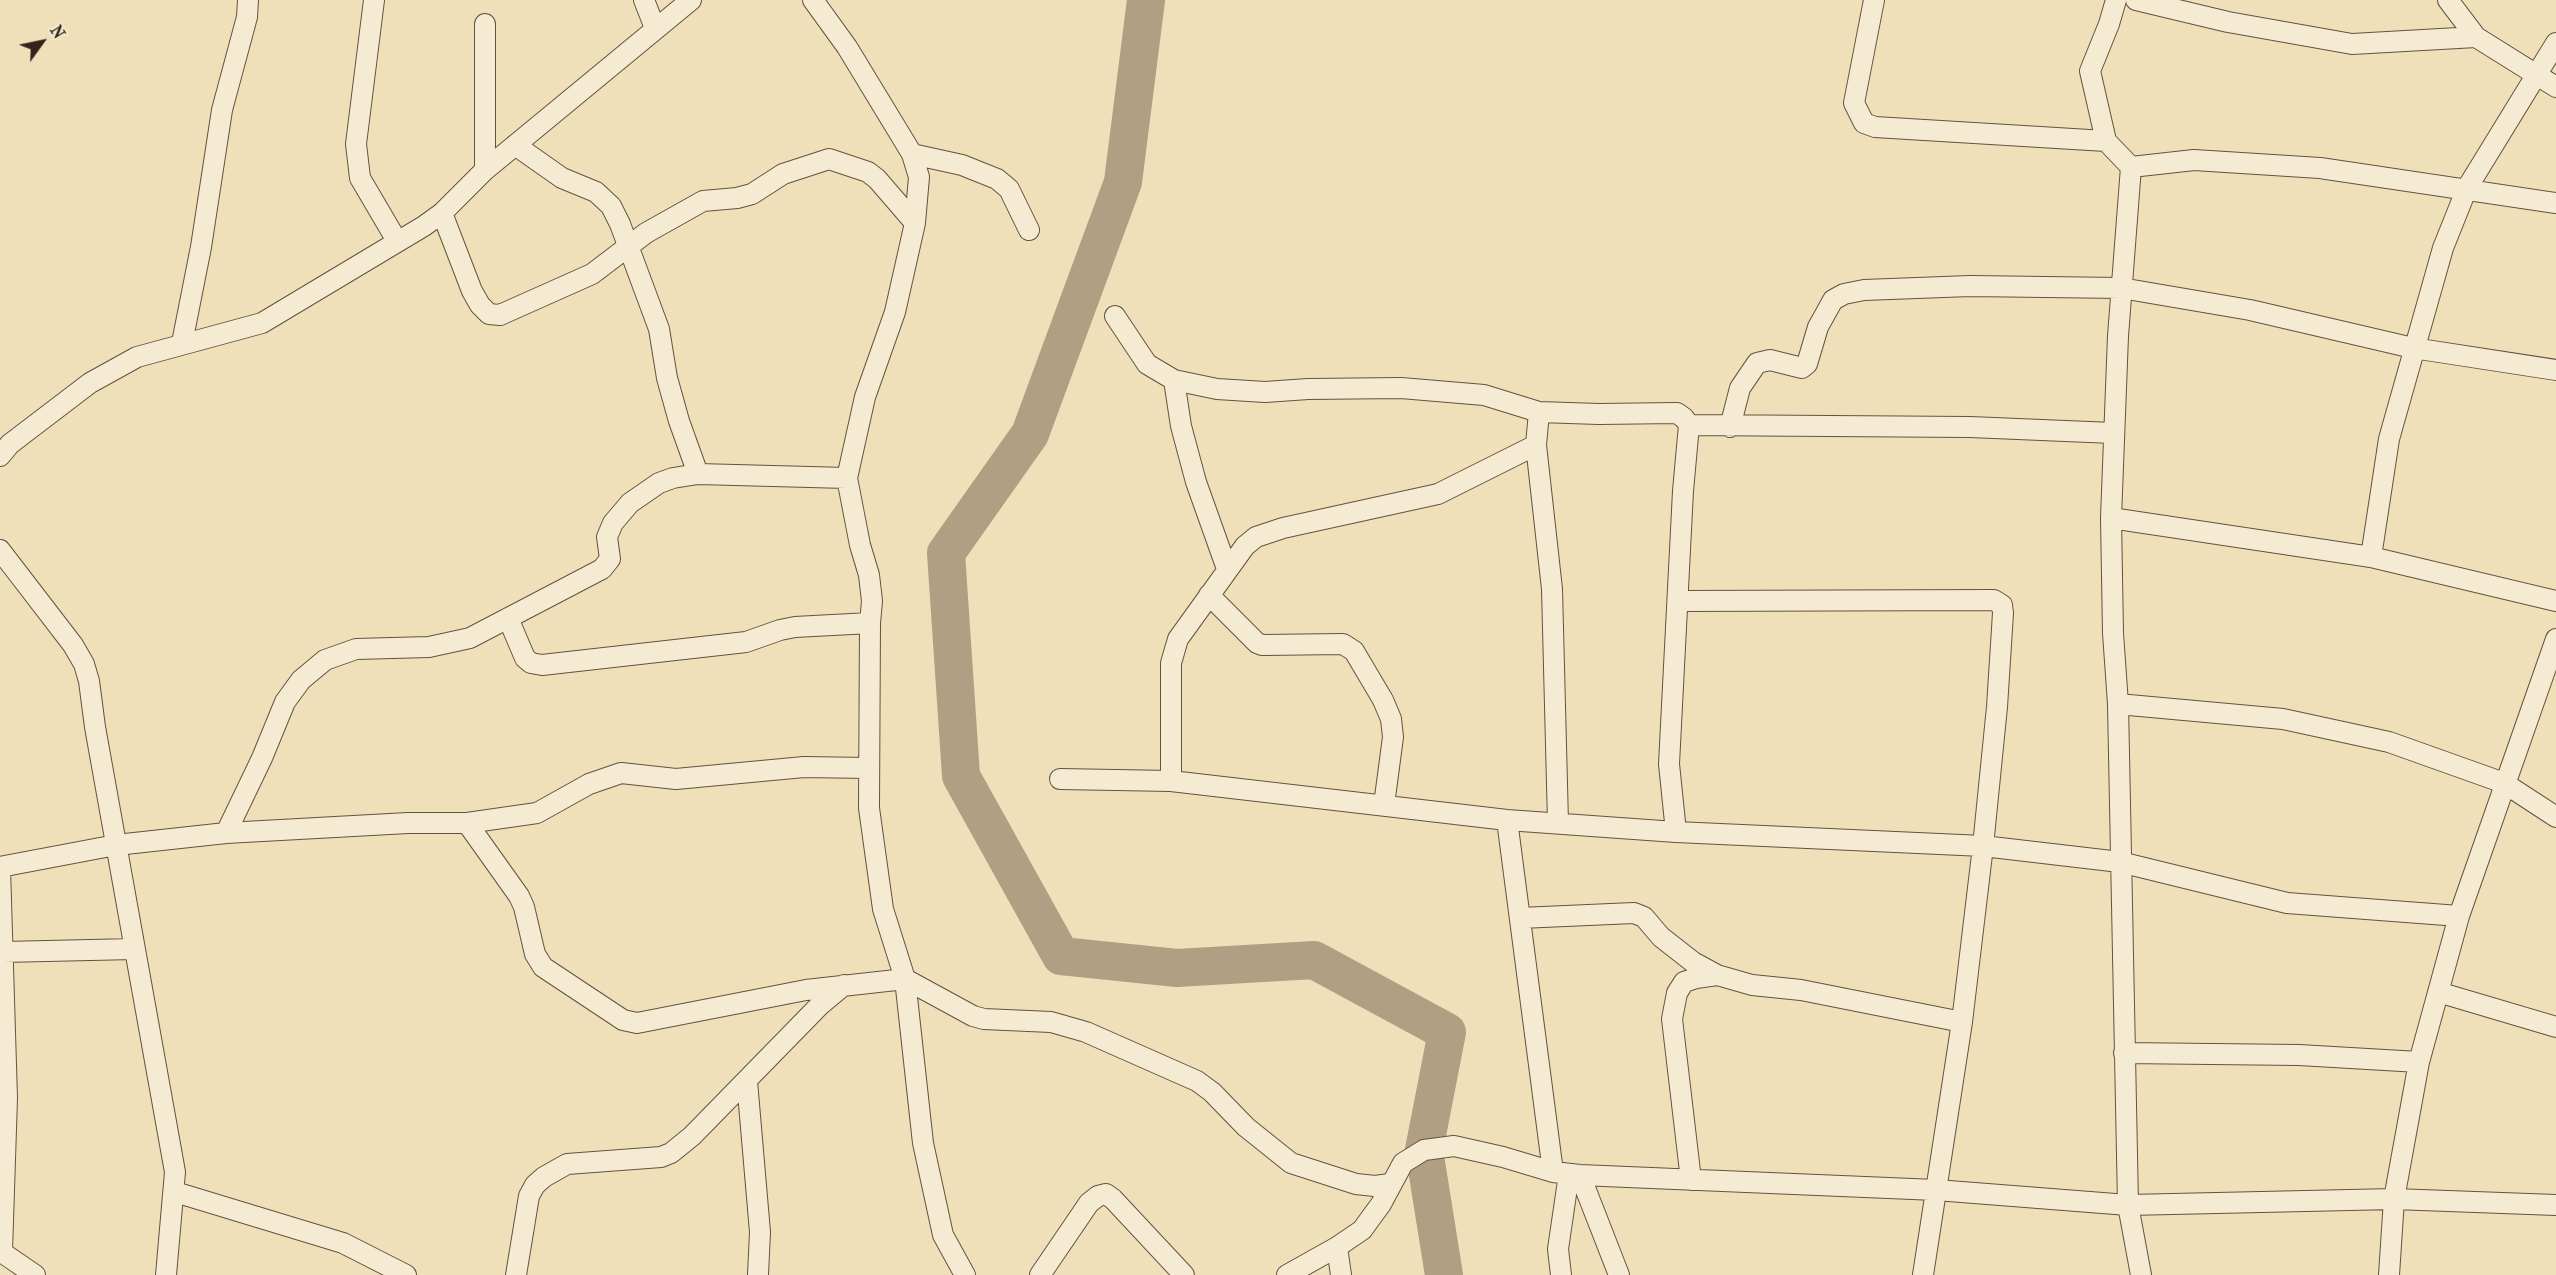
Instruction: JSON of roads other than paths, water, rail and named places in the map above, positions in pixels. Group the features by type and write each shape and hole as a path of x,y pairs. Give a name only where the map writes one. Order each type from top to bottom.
{"street":[{"path":"182,343 201,247 222,110 247,17 248,0"},
{"path":"374,0 357,144 360,178 397,241"},
{"path":"644,0 655,28"},
{"path":"0,456 10,444 90,383 137,357 262,323 442,213 485,170 691,0"},
{"path":"813,0 847,46 912,154 919,177 915,223 895,312 865,397 847,478 860,545 869,575 872,601 869,808 883,909 905,979 923,1143 943,1235 965,1275"},
{"path":"1874,0 1854,104 1864,123 1875,128 2106,141"},
{"path":"2116,0 2090,71 2106,141 2131,167 2121,288 2111,518 2113,633 2118,704 2128,1204 2141,1275"},
{"path":"2136,0 2228,22 2352,44 2476,37"},
{"path":"2448,0 2476,37 2556,87"},
{"path":"485,24 485,170"},
{"path":"2370,557 2389,439 2442,248 2467,188 2556,43"},
{"path":"515,145 562,178 596,192 611,206 659,329 667,378 698,474"},
{"path":"912,154 963,165 997,178 1009,189 1029,230"},
{"path":"442,213 472,291 480,305 489,314 500,315 592,274 628,246 703,201 737,198 752,194 783,174 829,159 868,172 877,179 915,223"},
{"path":"2131,167 2194,159 2320,168 2556,203"},
{"path":"1730,427 1740,388 1757,363 1770,360 1802,368 1807,364 1818,327 1833,300 1844,294 1864,290 1963,286 2121,288 2250,310 2413,348 2556,370"},
{"path":"1115,316 1139,356 1147,364 1174,380 1217,389 1265,392 1401,388 1484,395 1539,412 1599,414 1677,412 1689,425 1970,428 2113,433"},
{"path":"1174,380 1181,426 1196,483 1227,569"},
{"path":"1539,412 1536,445 1552,589 1558,823"},
{"path":"1676,832 1669,764 1683,492 1689,425"},
{"path":"1171,781 1171,663 1178,639 1245,546 1256,537 1283,528 1438,494 1536,445"},
{"path":"226,833 262,758 285,702 301,680 325,660 356,649 429,647 470,638 603,569 610,559 607,537 613,523 630,503 659,483 674,477 698,474 847,478"},
{"path":"2111,518 2370,557 2556,601"},
{"path":"2,557 74,645 84,664 175,1172 166,1275"},
{"path":"1209,595 1257,643 1262,645 1343,644 1354,651 1383,700 1391,719 1393,737 1384,805"},
{"path":"1678,601 1994,600 2002,605 1997,707 1983,846 1962,1022 1923,1275"},
{"path":"508,618 525,658 531,663 542,666 746,642 795,627 870,623"},
{"path":"2389,1275 2394,1199 2419,1062 2459,916 2556,639"},
{"path":"2118,704 2283,719 2389,742 2504,783 2556,817"},
{"path":"35,1275 1,1251 7,1098 0,867 116,845 226,833 408,823 467,823 537,813 589,784 621,773 676,778 804,767 868,768"},
{"path":"1060,779 1171,781 1507,820 1676,832 1983,846 2120,862 2287,903 2459,916"},
{"path":"1507,820 1520,918 1567,1174 1558,1249 1561,1275"},
{"path":"467,823 519,896 524,907 535,954 543,967 623,1020 637,1023 806,990 905,979 973,1016 984,1019 1051,1022 1086,1032 1197,1081 1212,1092 1246,1127 1290,1162 1356,1184 1375,1186 1390,1184"},
{"path":"1520,918 1634,913 1644,917 1661,937 1693,962 1717,975 1752,985 1801,990 1962,1022"},
{"path":"3,951 134,949"},
{"path":"1691,1180 1672,1019 1677,993 1684,982 1717,975"},
{"path":"516,1275 529,1196 535,1185 544,1177 567,1164 661,1157 671,1153 692,1136 820,1005 844,984"},
{"path":"2438,992 2556,1027"},
{"path":"2124,1053 2299,1055 2419,1062"},
{"path":"747,1081 760,1232 758,1275"},
{"path":"1287,1275 1337,1248 1362,1230 1381,1204 1403,1163 1424,1150 1454,1146 1567,1174 1936,1190 2128,1204 2394,1199 2556,1205"},
{"path":"1567,1174 1591,1203 1619,1275"},
{"path":"175,1192 343,1243 406,1275"},
{"path":"1041,1275 1089,1203 1098,1196 1106,1194 1184,1275"},
{"path":"1559,1237 1591,1203"},
{"path":"1337,1248 1341,1275"}],"waterway":[{"path":"1146,0 1123,182 1030,434 946,553 961,776 1061,956 1177,968 1314,960 1447,1032 1424,1150 1444,1275"}]}
